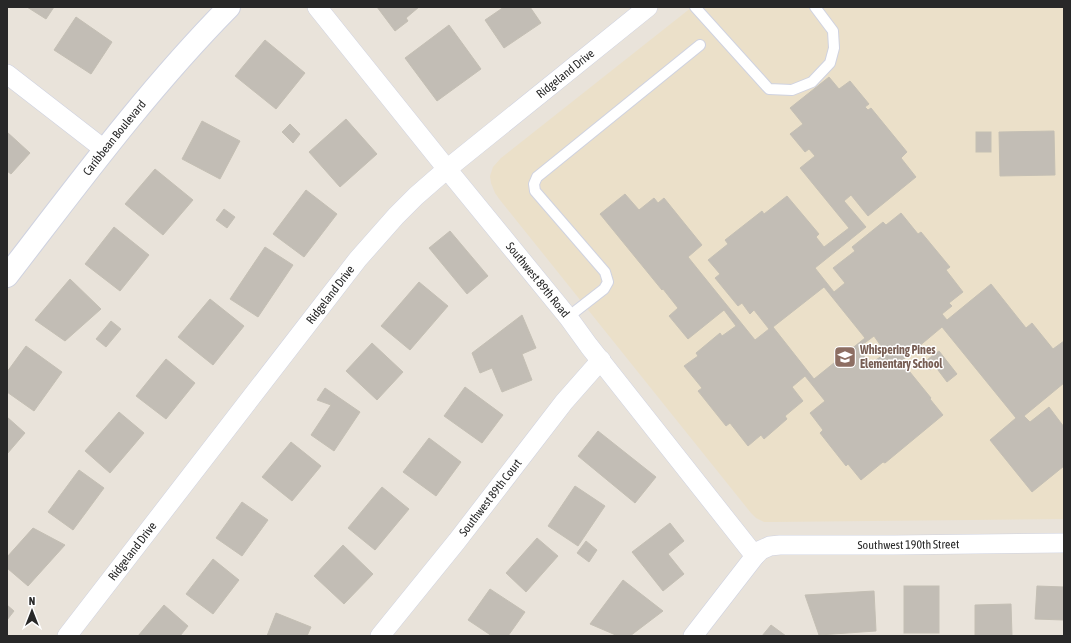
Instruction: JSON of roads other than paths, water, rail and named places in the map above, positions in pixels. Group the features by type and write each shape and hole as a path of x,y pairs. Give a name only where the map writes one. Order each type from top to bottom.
{"street":[{"name":"Caribbean Boulevard","path":"7,276 160,82 229,7"},
{"name":"Southwest 89th Road","path":"317,7 568,317 756,556"},
{"name":"Ridgeland Drive","path":"67,636 358,259 396,216 447,169 648,7"},
{"path":"7,74 105,150"},
{"name":"Southwest 89th Court","path":"380,636 457,541 564,402 601,360"},
{"name":"Southwest 190th Street","path":"756,556 762,550 770,546 780,545 894,545 1064,542"},
{"path":"693,636 756,556"}],"lane":[{"path":"695,7 769,89 792,90 812,82 830,63 834,48 833,31 815,7"},
{"path":"568,317 604,289 608,282 604,272 534,191 534,184 537,177 700,45"}],"place":[{"name":"Whispering Pines Elementary School","path":"845,357"}]}
